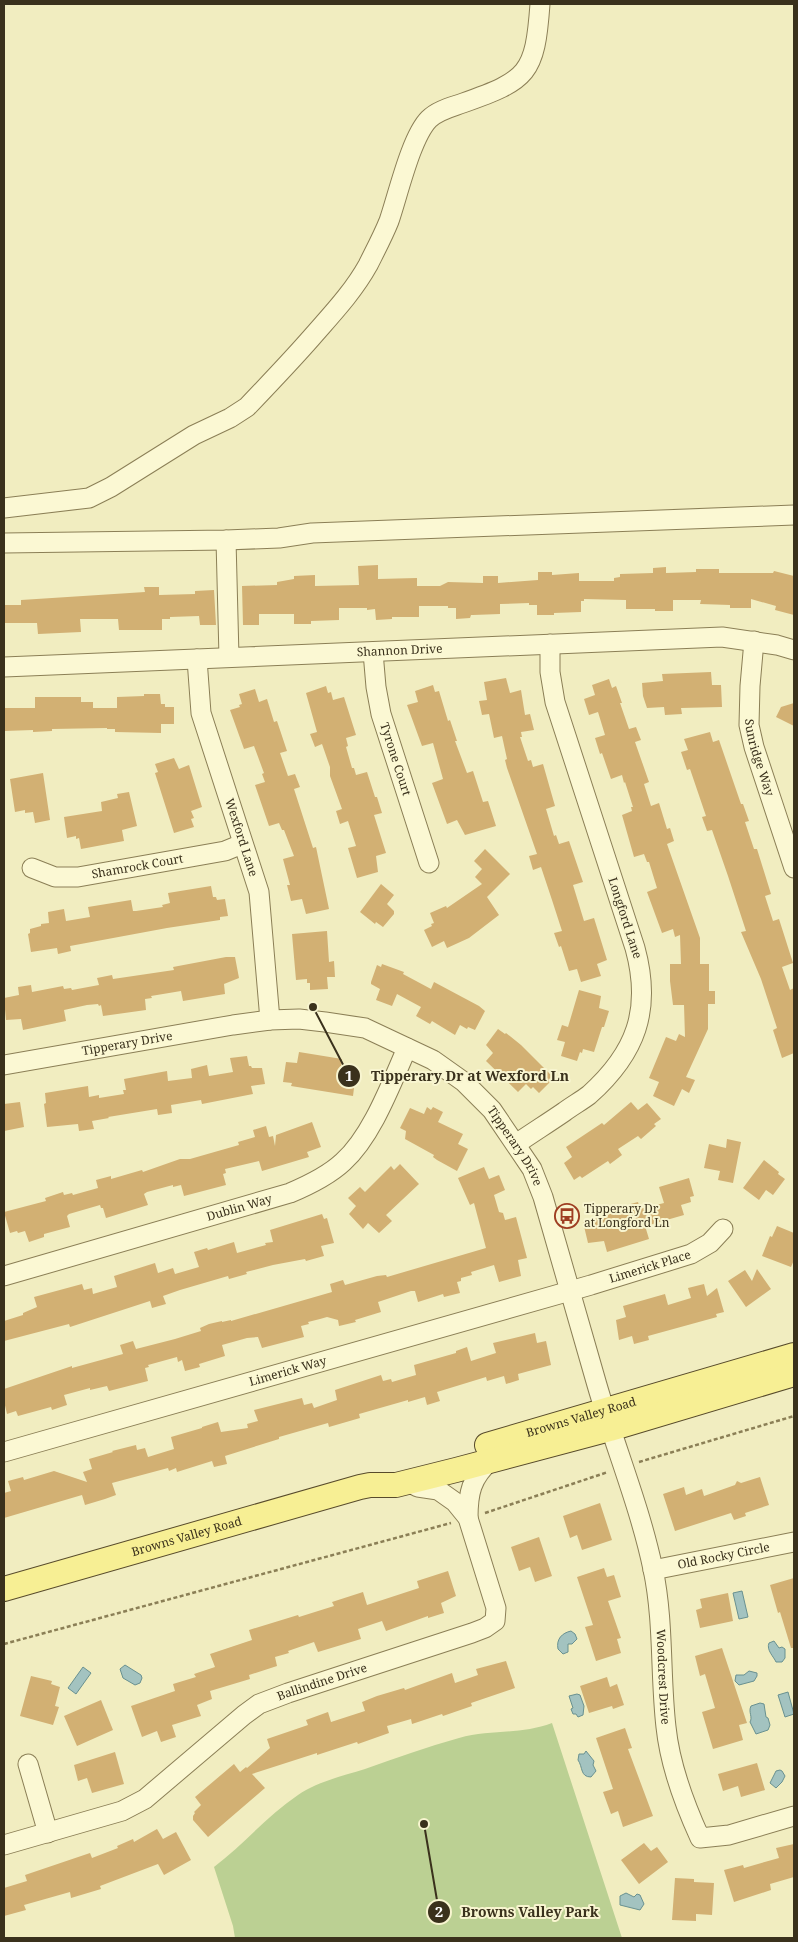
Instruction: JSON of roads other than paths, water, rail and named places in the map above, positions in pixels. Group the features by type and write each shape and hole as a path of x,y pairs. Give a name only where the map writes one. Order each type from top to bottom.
{"main road":[{"name":"Browns Valley Road","path":"4,1589 370,1485 396,1485 491,1460 794,1355"},
{"name":"Browns Valley Road","path":"370,1485 389,1471 481,1447 608,1419 794,1374"}],"street":[{"path":"4,508 88,498 111,487 194,435 230,418 247,407 344,301 367,266 388,222 413,149 428,120 437,112 497,91 525,72 533,56 540,4"},
{"path":"4,543 226,540 279,538 312,533 794,515"},
{"path":"226,540 229,657"},
{"name":"Shannon Drive","path":"4,667 722,637 754,641 794,650"},
{"name":"Sunridge Way","path":"754,641 749,725 754,747 794,868"},
{"name":"Longford Lane","path":"516,1144 588,1096 615,1069 634,1038 642,1000 641,970 635,948 555,702 550,672 550,644"},
{"name":"Tyrone Court","path":"373,652 376,687 381,714 430,863"},
{"name":"Wexford Lane","path":"197,659 201,713 259,892 270,1020"},
{"name":"Shamrock Court","path":"32,868 55,877 78,877 225,850 242,844"},
{"name":"Tipperary Drive","path":"4,1065 270,1020 299,1018 365,1028 433,1060 464,1082 492,1110 532,1169 543,1197 608,1419"},
{"name":"Dublin Way","path":"4,1276 290,1193 317,1182 343,1162 360,1142 383,1102 407,1048"},
{"name":"Limerick Place","path":"571,1291 692,1254 710,1243 723,1229"},
{"name":"Limerick Way","path":"4,1452 571,1291"},
{"name":"Woodcrest Drive","path":"608,1419 653,1570 660,1625 666,1727 671,1760 687,1808 700,1838 728,1835 794,1816"},
{"path":"468,1518 468,1498 472,1482 491,1460"},
{"name":"Ballindine Drive","path":"4,1845 122,1811 145,1799 259,1704 472,1633 496,1621 496,1608 468,1518 455,1502 438,1490 408,1482"},
{"name":"Old Rocky Circle","path":"653,1570 794,1542"},
{"path":"28,1764 48,1833"}],"water":[{"path":"742,1591 748,1617 739,1619 733,1593"},
{"path":"571,1631 577,1639 572,1644 568,1644 568,1652 563,1654 558,1649 559,1639 565,1633"},
{"path":"774,1641 779,1648 785,1649 785,1658 782,1662 776,1662 769,1651 769,1643"},
{"path":"125,1665 141,1675 140,1683 135,1685 123,1678 120,1669"},
{"path":"83,1667 91,1673 76,1694 68,1688"},
{"path":"749,1671 757,1673 754,1681 739,1685 735,1681 736,1675 744,1675"},
{"path":"788,1692 794,1714 785,1717 778,1695"},
{"path":"580,1695 584,1706 583,1715 578,1717 576,1714 573,1714 569,1696"},
{"path":"760,1703 764,1704 766,1717 770,1725 768,1730 756,1734 750,1722 750,1708"},
{"path":"586,1751 594,1761 593,1765 596,1771 591,1777 587,1777 583,1773 578,1760 579,1754 584,1754"},
{"path":"780,1770 785,1776 776,1788 770,1783 776,1771"},
{"path":"626,1893 634,1897 637,1894 640,1895 644,1904 640,1910 620,1905 620,1896"}],"place":[{"name":"Tipperary Dr at Wexford Ln","path":"313,1007"},
{"name":"Tipperary Dr at Longford Ln","path":"567,1216"},
{"name":"Browns Valley Park","path":"424,1824"}]}
